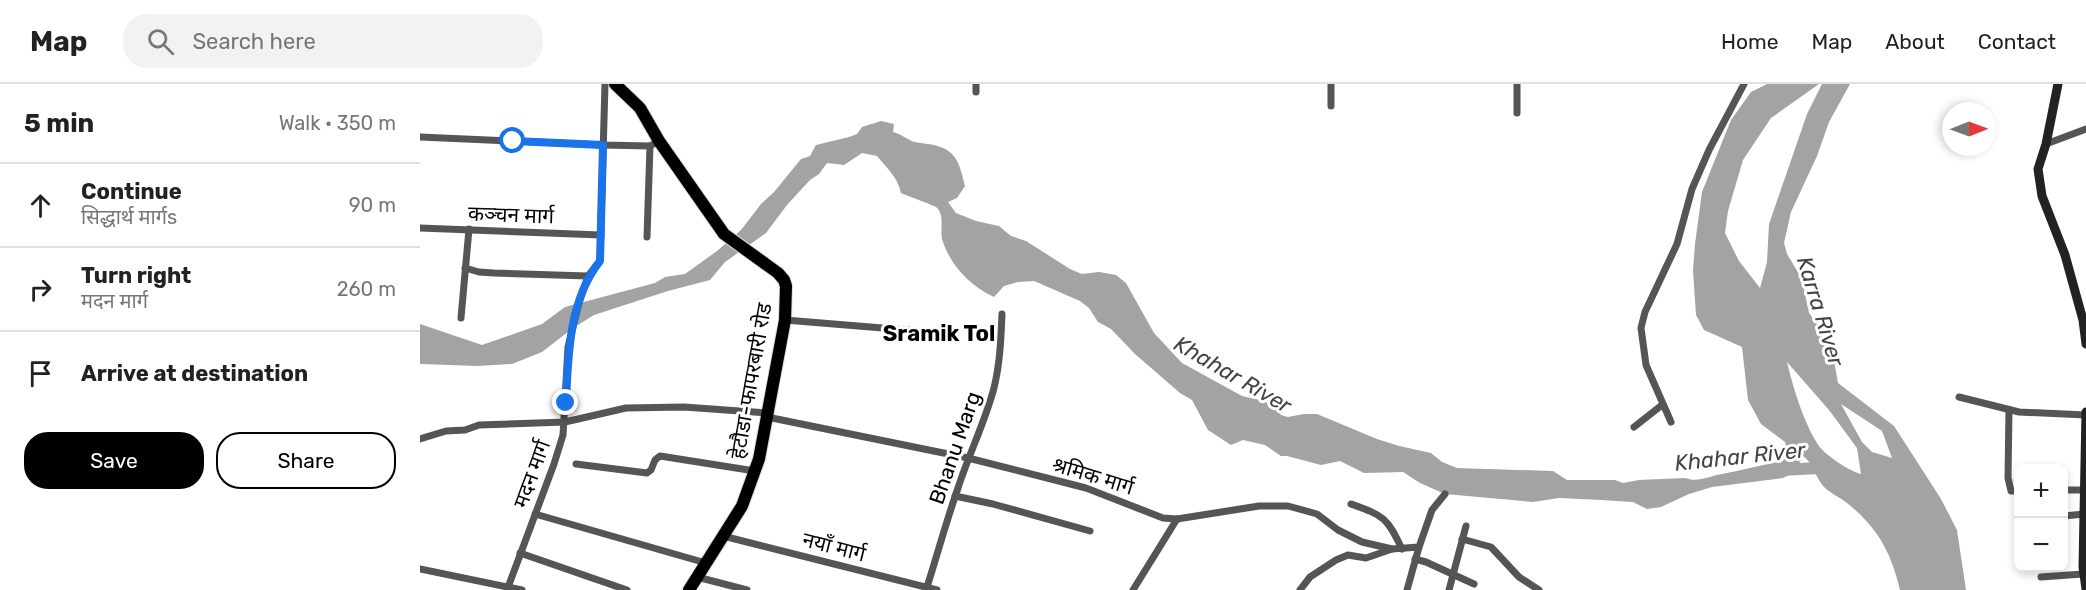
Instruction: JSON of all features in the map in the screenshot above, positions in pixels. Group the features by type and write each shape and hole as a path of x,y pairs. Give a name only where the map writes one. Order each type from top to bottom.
{"highway":[{"name":"हेटौडा-फापरबारी रोड","path":"615,84 640,108 655,144 724,234 778,273 784,280 787,300 768,415 755,471 742,506 689,590"}],"street":[{"name":"मदन मार्ग","path":"507,588 563,435 568,346 588,276 600,261 605,84"},
{"path":"1331,84 1331,106"},
{"path":"1516,84 1517,113"},
{"path":"1671,422 1646,365 1641,328 1645,312 1677,244 1692,189 1709,150 1744,84"},
{"path":"2058,84 2046,144 2038,169 2043,196 2065,255 2084,319 2086,344"},
{"path":"2046,144 2086,129"},
{"path":"420,137 603,145 655,144 647,237"},
{"name":"कञ्चन मार्ग","path":"420,228 601,235"},
{"path":"461,318 469,230"},
{"path":"465,268 494,273 588,276"},
{"name":"Bhanu Marg","path":"927,589 955,496 968,458 979,435 994,387 1000,358 1002,314"},
{"path":"785,320 919,332"},
{"path":"1959,397 2019,412 2086,414 2083,574 2086,589"},
{"path":"1634,427 1662,405"},
{"name":"श्रमिक मार्ग","path":"420,439 479,425 565,422 626,408 684,407 768,415 968,458 1086,488 1163,518 1177,519 1260,506 1288,506 1317,514 1338,530 1362,542 1392,549 1419,547"},
{"path":"2008,410 2008,478 2010,491 2014,491"},
{"path":"576,464 647,473 660,456 755,471"},
{"path":"2068,490 2084,490"},
{"path":"1407,590 1432,510 1444,494"},
{"path":"955,496 1090,531"},
{"path":"1351,504 1378,514 1391,526 1402,549"},
{"path":"535,514 706,563"},
{"path":"2068,516 2084,514"},
{"path":"1133,590 1177,519"},
{"path":"1449,590 1466,526"},
{"name":"नयाँ मार्ग","path":"723,536 937,590"},
{"path":"1462,539 1491,547 1519,577 1539,590"},
{"path":"1300,590 1310,577 1336,560 1348,555 1366,558 1392,549"},
{"path":"520,553 627,590"},
{"path":"1415,559 1474,584"},
{"path":"420,569 522,590"},
{"path":"2041,577 2083,574"},
{"path":"697,577 747,590"}],"shaded area":[{"path":"1767,84 1819,84 1771,118 1743,160 1728,211 1725,233 1739,261 1760,288 1767,262 1769,224 1807,114 1822,84 1850,84 1829,122 1817,156 1791,212 1784,243 1787,254 1802,279 1809,313 1822,331 1834,360 1838,383 1894,426 1941,499 1957,530 1966,590 1900,590 1887,552 1875,531 1858,512 1824,487 1810,463 1803,456 1795,472 1783,478 1712,487 1689,494 1661,507 1647,509 1633,502 1559,498 1533,502 1445,494 1420,483 1403,472 1364,473 1340,461 1321,465 1281,456 1265,445 1243,440 1231,445 1208,430 1192,400 1180,393 1135,354 1111,329 1098,322 1089,308 1080,301 1034,281 1004,286 994,297 976,287 955,266 950,257 942,239 939,210 901,193 895,178 877,156 862,153 844,165 827,163 787,205 766,233 725,262 710,280 594,315 542,352 512,364 478,366 420,364 420,324 482,345 542,324 565,307 655,283 665,277 685,274 741,230 801,159 810,156 816,145 849,137 857,134 862,127 881,121 894,124 893,132 914,142 945,149 955,157 965,186 957,198 948,202 956,213 976,221 999,226 1011,236 1026,241 1082,274 1099,272 1116,275 1126,283 1154,333 1182,363 1242,396 1264,401 1275,407 1281,415 1288,417 1317,414 1377,439 1431,453 1442,462 1457,468 1553,471 1567,480 1615,480 1623,483 1639,480 1704,479 1783,461 1787,453 1785,442 1761,424 1748,400 1742,347 1704,330 1696,315 1693,271 1702,192 1731,120 1751,92","holes":["1787,362 1829,410 1857,448 1861,474 1838,463 1819,446 1804,416","1841,404 1882,431 1892,458 1872,452 1862,442"]}],"waterway":[{"name":"Khahar River","path":"1781,470 1818,468 1827,475"}],"district":[{"name":"Sramik Tol","path":"939,333"}],"route":[{"path":"513,141 603,145 600,261 588,276 568,346 566,403"}],"water label":[{"name":"Karra River","path":"1821,311"}]}
